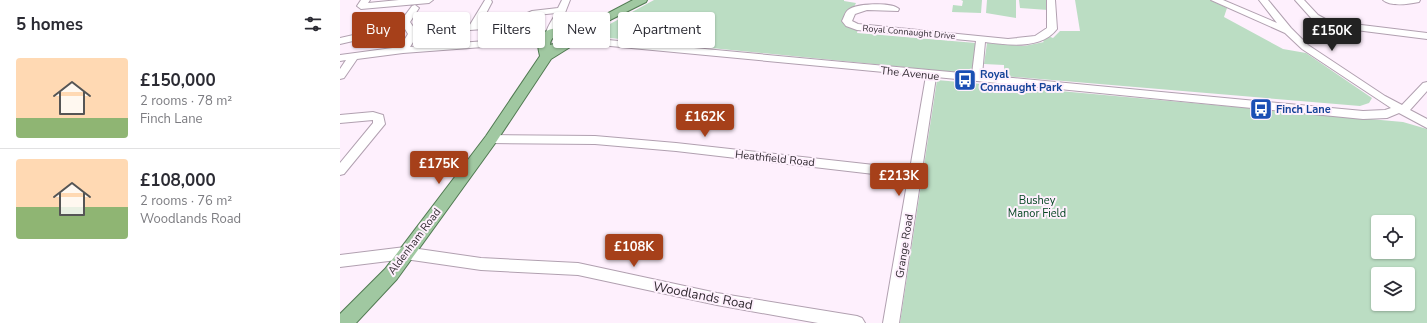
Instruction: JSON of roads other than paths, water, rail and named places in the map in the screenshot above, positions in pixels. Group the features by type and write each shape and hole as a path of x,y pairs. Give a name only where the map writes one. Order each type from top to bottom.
{"main road":[{"name":"Aldenham Road","path":"610,17 642,0"},
{"name":"Aldenham Road","path":"344,323 391,274 405,253 491,140 553,47"}],"street":[{"path":"366,0 361,6 429,0"},
{"path":"488,2 473,28 511,24 535,12 561,10 566,0"},
{"name":"Royal Connaught Drive","path":"895,9 860,8 850,12 847,20 852,26 857,27 981,39 1019,41 1044,36 1052,29 1050,0"},
{"path":"1215,0 1287,30"},
{"path":"1263,0 1287,30 1305,47 1358,84 1427,124"},
{"path":"1299,0 1318,19 1327,24 1427,36"},
{"path":"1387,0 1405,2 1416,0"},
{"path":"406,26 406,20 415,8"},
{"path":"340,41 406,26 411,29 413,34 403,50"},
{"name":"The Avenue","path":"340,58 403,50 553,39"},
{"path":"977,79 981,39"},
{"name":"The Avenue","path":"610,43 1362,115 1387,114 1401,110"},
{"path":"340,76 355,56"},
{"name":"Grange Road","path":"891,323 931,74"},
{"path":"1401,110 1427,85"},
{"path":"340,119 373,116 379,118 380,120 379,124 340,171"},
{"name":"Heathfield Road","path":"491,140 595,140 676,147 916,174"},
{"name":"Woodlands Road","path":"340,260 405,253 481,264 578,269 717,299 857,323"}],"place":[{"name":"Royal Connaught Park","path":"965,80"},
{"name":"Finch Lane","path":"1261,109"}],"park label":[{"name":"Bushey Manor Field","path":"1037,206"}]}
